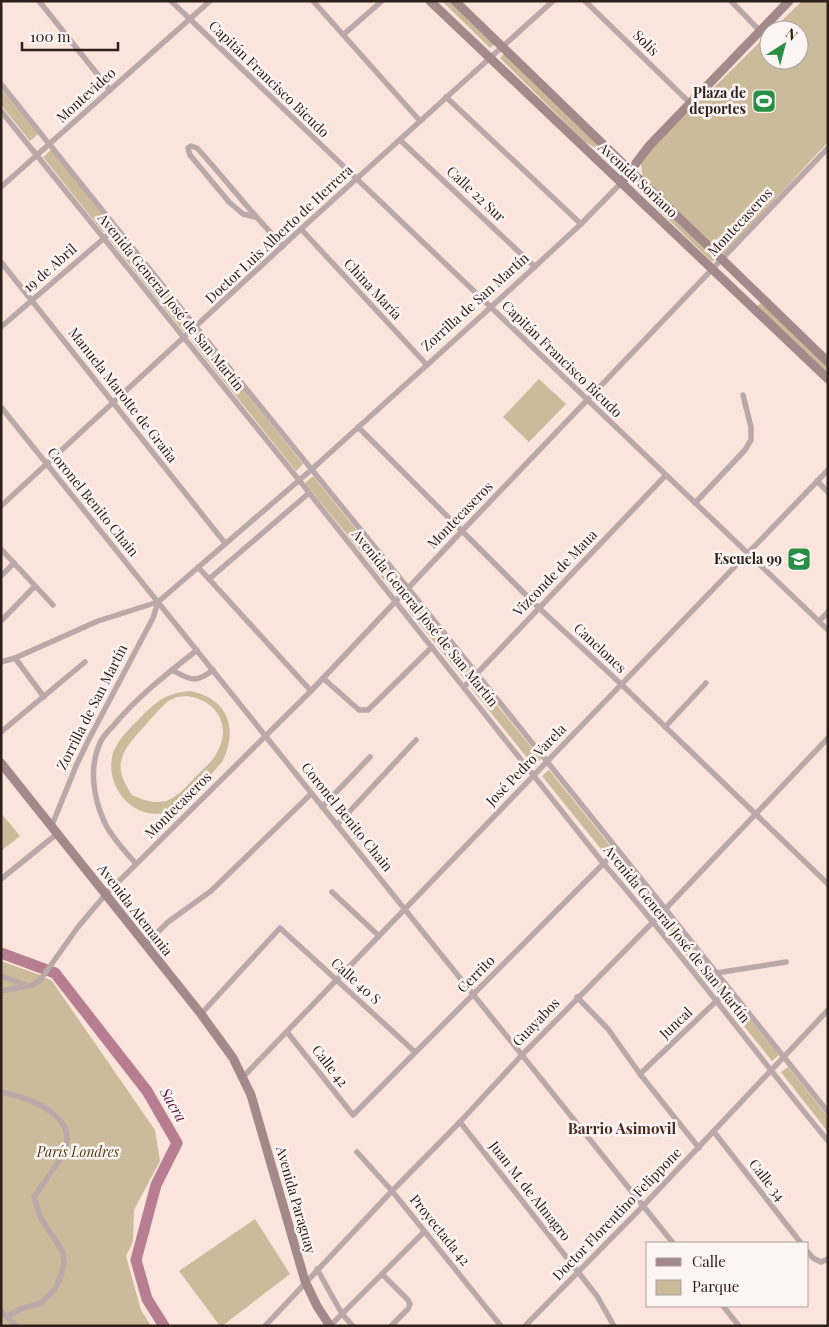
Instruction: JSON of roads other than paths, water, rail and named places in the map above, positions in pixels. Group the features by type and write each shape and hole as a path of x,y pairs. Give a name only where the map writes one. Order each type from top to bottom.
{"street":[{"path":"39,1 110,90"},
{"name":"Capitán Francisco Bicudo","path":"171,1 828,630"},
{"name":"Montevideo","path":"1,187 210,1"},
{"path":"313,1 420,121"},
{"path":"343,35 382,1"},
{"name":"Avenida Soriano","path":"430,1 828,379"},
{"name":"Avenida Soriano","path":"455,1 828,362"},
{"name":"Doctor Luis Alberto de Herrera","path":"1,506 301,229 553,1"},
{"name":"Solís","path":"585,1 690,103"},
{"path":"731,1 759,30"},
{"name":"Zorrilla de San Martín","path":"771,20 789,1"},
{"name":"Zorrilla de San Martín","path":"1,662 15,658 98,621 158,602 311,470 581,224 621,183 649,146 759,32"},
{"name":"Avenida General José de San Martín","path":"1,84 828,1112"},
{"path":"446,98 581,224"},
{"name":"Avenida General José de San Martín","path":"1,110 309,492 604,863 654,921 828,1141"},
{"name":"Calle 22 Sur","path":"400,140 535,267"},
{"path":"255,217 243,214 229,202 190,155 188,148 192,146 197,148 226,180 255,217 283,246"},
{"name":"Montecaseros","path":"28,986 41,979 78,927 106,895 311,691 828,148"},
{"name":"19 de Abril","path":"1,327 116,228"},
{"name":"China María","path":"301,229 427,365"},
{"name":"Manuela Marotte de Graña","path":"1,262 225,544"},
{"path":"750,305 759,295"},
{"path":"695,504 745,450 751,440 751,428 743,395"},
{"name":"Coronel Benito Chain","path":"1,407 672,1242"},
{"name":"Canelones","path":"358,427 539,608 621,684 828,884"},
{"name":"José Pedro Varela","path":"243,1077 828,470"},
{"name":"Vizconde de Maua","path":"464,687 665,476"},
{"path":"817,481 828,492"},
{"path":"208,579 309,492"},
{"path":"2,550 52,605"},
{"path":"1,576 14,563"},
{"path":"198,567 311,691"},
{"path":"1,621 35,586"},
{"name":"Zorrilla de San Martín","path":"52,825 82,753 153,618 158,602"},
{"path":"819,621 828,612"},
{"path":"323,678 359,710 368,710 432,647"},
{"path":"136,864 104,822 94,787 93,763 100,741 127,709 197,650"},
{"path":"15,658 44,697"},
{"path":"1,732 85,662"},
{"path":"172,670 187,678 196,680 203,678 213,670"},
{"path":"665,727 706,683"},
{"name":"Guayabos","path":"265,1326 577,997 654,921 828,738"},
{"path":"337,825 416,740"},
{"path":"322,807 370,757"},
{"name":"Avenida Alemania","path":"1,763 201,1014 233,1058 243,1077"},
{"path":"146,945 168,922 211,892 311,794"},
{"path":"1,879 58,833"},
{"name":"Cerrito","path":"353,1115 617,850"},
{"path":"332,892 380,936"},
{"name":"Calle 40 S","path":"201,1014 280,928 415,1052"},
{"path":"716,973 786,962"},
{"path":"1,976 28,986"},
{"path":"1,991 28,986"},
{"name":"Juncal","path":"640,1074 729,989"},
{"path":"577,997 608,1029 640,1074 699,1148"},
{"name":"Doctor Florentino Felippone","path":"525,1326 699,1148 828,1010"},
{"name":"Calle 42","path":"287,1032 353,1115"},
{"name":"Avenida Paraguay","path":"243,1077 251,1095 305,1282 330,1326"},
{"path":"1,1092 21,1096 37,1103 54,1114 63,1123 68,1134 63,1155 34,1197 40,1217 63,1252 64,1263 61,1276 55,1288 41,1303 8,1316"},
{"name":"Juan M. de Almagro","path":"460,1122 597,1296 614,1326"},
{"name":"Calle 34","path":"714,1132 800,1242"},
{"name":"Proyectada 42","path":"357,1152 392,1191 501,1326"},
{"path":"330,1326 424,1232"},
{"path":"809,1253 813,1258 821,1262 828,1259"},
{"path":"317,1269 342,1314 353,1326"},
{"path":"382,1274 410,1304 391,1326"},
{"path":"724,1307 739,1326"},
{"path":"1,1310 16,1326"}],"waterway":[{"name":"Sacra","path":"1,953 55,973 147,1091 177,1143 156,1185 136,1260 147,1299 164,1326"}],"place":[{"name":"Plaza de deportes","path":"764,101"},
{"name":"Escuela 99","path":"799,559"}],"district":[{"name":"Barrio Asimovil","path":"622,1129"}],"park label":[{"name":"París Londres","path":"78,1152"}]}
